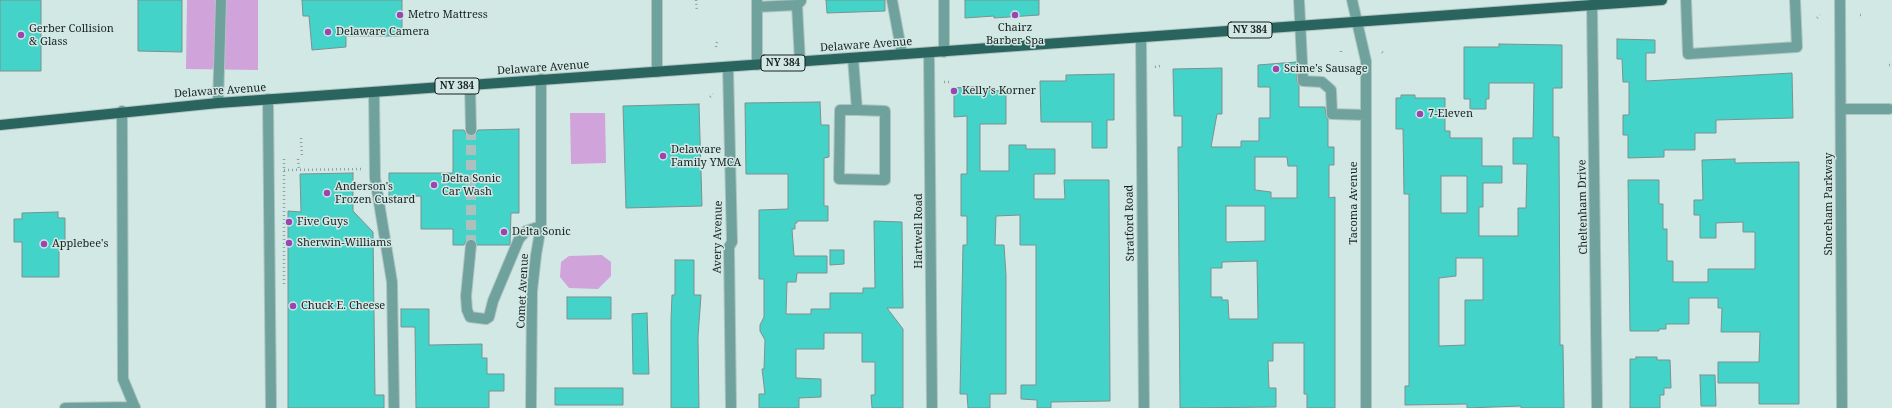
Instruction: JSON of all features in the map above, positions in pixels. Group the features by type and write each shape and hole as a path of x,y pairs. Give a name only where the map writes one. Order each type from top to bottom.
{"main road":[{"name":"Delaware Avenue","path":"0,125 122,111 470,84 902,54 929,54 1662,0"}],"street":[{"path":"218,103 221,0"},
{"path":"657,0 657,72"},
{"path":"892,0 902,54"},
{"path":"944,0 944,52"},
{"path":"1299,0 1303,81 1322,82 1331,90 1332,114 1366,115"},
{"name":"Tacoma Avenue","path":"1352,0 1366,61 1366,408"},
{"path":"1686,0 1688,54 1797,48 1795,0"},
{"name":"Shoreham Parkway","path":"1840,0 1842,408"},
{"path":"757,65 757,4 800,2 800,62"},
{"name":"Cheltenham Drive","path":"1592,5 1597,408"},
{"name":"Stratford Road","path":"1141,38 1144,408"},
{"name":"Hartwell Road","path":"929,54 932,408"},
{"path":"853,58 857,110"},
{"name":"Avery Avenue","path":"728,67 732,242 729,247 731,408"},
{"name":"Comet Avenue","path":"531,408 532,291 541,226 541,79"},
{"path":"470,84 471,130"},
{"path":"374,92 375,178 392,282 394,408"},
{"path":"268,100 271,408"},
{"path":"1841,109 1889,109"},
{"path":"840,110 857,110 885,110 885,180 839,179 840,110"},
{"path":"66,408 135,408 123,379 122,111"},
{"path":"471,245 466,296 467,310 470,317 486,319 489,317 493,302 519,239 526,231 541,226"}],"path":[{"path":"696,0 696,11"},
{"path":"1817,18 1820,15"},
{"path":"716,47 717,42"},
{"path":"1155,67 1160,66"},
{"path":"944,82 950,82"},
{"path":"710,97 713,94"},
{"path":"299,170 301,138"},
{"path":"284,159 284,207"},
{"path":"284,170 361,169"}],"shaded area":[{"path":"187,0 258,0 258,70 186,69"},
{"path":"570,113 605,113 606,163 571,164"},
{"path":"602,255 611,262 611,276 598,289 569,288 560,277 561,262 569,256"}],"building":[{"name":"Gerber Collision & Glass","path":"0,0 41,0 41,71 0,71"},
{"path":"138,0 182,0 182,52 138,51"},
{"path":"302,0 402,0 402,36 346,36 346,47 312,50 309,16 303,16"},
{"path":"826,0 885,0 885,11 827,13"},
{"path":"965,0 1039,0 1039,15 965,18"},
{"path":"1617,39 1655,40 1655,53 1646,53 1646,81 1792,73 1793,118 1716,120 1716,133 1695,133 1695,150 1664,150 1664,157 1628,158 1628,135 1623,135 1623,115 1629,115 1629,82 1623,82 1622,59 1617,59"},
{"path":"1499,44 1562,45 1562,88 1553,88 1553,137 1559,137 1560,345 1563,345 1564,408 1521,408 1521,406 1467,408 1467,404 1405,405 1405,386 1409,386 1409,194 1404,194 1403,129 1396,129 1396,98 1401,98 1401,95 1415,95 1415,98 1445,98 1445,131 1450,131 1450,138 1482,138 1482,166 1502,166 1502,183 1483,183 1483,207 1479,207 1479,236 1518,236 1518,208 1526,208 1527,164 1513,164 1513,138 1533,138 1534,83 1489,83 1489,99 1486,99 1486,109 1470,109 1470,99 1464,99 1464,47 1499,47","holes":["1441,176 1467,176 1467,213 1441,213","1456,258 1483,258 1483,300 1465,300 1465,345 1439,346 1439,278 1456,276"]},
{"path":"1296,62 1297,81 1299,86 1299,107 1325,107 1328,119 1328,147 1334,147 1334,165 1329,165 1329,198 1335,197 1335,408 1307,408 1307,394 1304,394 1304,343 1273,343 1273,361 1268,361 1269,388 1276,388 1276,407 1180,408 1178,147 1182,147 1182,116 1174,116 1173,69 1222,68 1222,114 1217,114 1211,147 1241,147 1241,141 1259,141 1259,118 1270,118 1270,87 1258,87 1258,65","holes":["1255,157 1287,157 1288,166 1297,166 1297,198 1271,198 1271,192 1255,190","1226,206 1265,206 1265,241 1226,242","1257,261 1258,319 1229,319 1228,300 1222,300 1222,297 1211,297 1211,268 1222,268 1222,262"]},
{"path":"1114,74 1114,120 1107,120 1107,148 1092,148 1092,122 1041,122 1040,81 1066,81 1066,75"},
{"path":"980,86 980,90 1006,91 1006,124 980,124 980,171 1009,171 1009,145 1026,145 1026,149 1055,149 1055,174 1034,174 1034,199 1065,199 1064,180 1109,180 1110,401 1051,402 1051,408 1037,408 1037,400 1021,399 1021,385 1036,385 1036,245 1020,245 1020,215 996,216 995,245 1004,245 1006,275 1006,394 990,394 990,408 968,408 967,394 960,394 963,245 967,245 967,216 961,216 961,174 967,174 967,116 954,117 954,88"},
{"path":"820,102 821,125 829,125 829,157 824,158 824,206 828,206 828,221 797,221 797,223 795,223 795,229 792,229 794,256 827,256 827,273 797,273 796,282 787,282 786,314 811,314 811,309 830,309 830,293 863,293 863,288 875,288 874,221 902,222 903,308 887,308 903,329 903,408 872,408 871,395 875,395 875,362 862,362 862,333 824,333 824,349 796,349 796,378 821,379 821,397 799,398 799,408 759,408 759,394 765,394 762,369 764,369 765,340 760,331 760,325 764,317 764,279 759,279 759,210 788,209 788,174 746,174 745,103"},
{"name":"Delaware Family YMCA","path":"699,104 702,206 626,208 623,106"},
{"path":"519,129 519,213 511,213 510,245 477,245 475,240 471,239 466,241 464,245 453,245 453,229 421,229 421,196 389,197 389,173 453,173 453,130 464,130 466,134 471,136 475,135 478,130"},
{"path":"1735,159 1735,163 1799,162 1799,404 1759,404 1759,383 1718,383 1718,362 1759,362 1760,332 1721,332 1722,308 1718,308 1718,298 1689,298 1689,324 1666,324 1666,329 1659,329 1659,331 1630,331 1628,180 1659,180 1659,204 1663,204 1663,229 1667,229 1667,261 1673,261 1673,282 1708,282 1708,269 1755,269 1755,232 1743,232 1743,222 1716,223 1716,238 1700,238 1700,215 1694,215 1694,200 1703,200 1702,160"},
{"path":"353,173 353,211 373,232 375,395 384,395 384,408 288,408 288,211 301,212 300,174"},
{"name":"Applebee's","path":"58,212 58,218 65,218 65,246 59,246 59,277 22,277 22,242 14,242 14,219 22,219 22,213"},
{"path":"830,250 844,250 844,264 830,265"},
{"path":"675,260 694,260 694,295 701,295 698,337 699,408 671,408 671,319 672,295 675,295"},
{"path":"567,297 611,297 611,319 567,319"},
{"path":"401,309 429,309 429,345 482,344 482,358 487,358 487,374 504,374 504,391 489,391 489,408 416,408 415,327 401,327"},
{"path":"647,313 649,374 633,374 632,314"},
{"path":"1636,357 1657,357 1657,360 1670,360 1671,388 1664,388 1664,395 1660,395 1660,408 1630,408 1630,359 1636,359"},
{"path":"1700,375 1715,375 1716,406 1701,406"},
{"path":"555,388 623,388 623,405 555,405"}],"tunnel":[{"path":"471,130 471,245"}],"place":[{"name":"Metro Mattress","path":"400,15"},
{"name":"Chairz Barber Spa","path":"1015,15"},
{"name":"Delaware Camera","path":"328,32"},
{"name":"Gerber Collision & Glass","path":"21,35"},
{"name":"Scime's Sausage","path":"1276,69"},
{"name":"Kelly's Korner","path":"954,91"},
{"name":"7-Eleven","path":"1420,114"},
{"name":"Delaware Family YMCA","path":"663,156"},
{"name":"Delta Sonic Car Wash","path":"434,185"},
{"name":"Anderson's Frozen Custard","path":"327,193"},
{"name":"Five Guys","path":"289,222"},
{"name":"Delta Sonic","path":"504,232"},
{"name":"Sherwin-Williams","path":"289,243"},
{"name":"Applebee's","path":"44,244"},
{"name":"Chuck E. Cheese","path":"293,306"}]}
